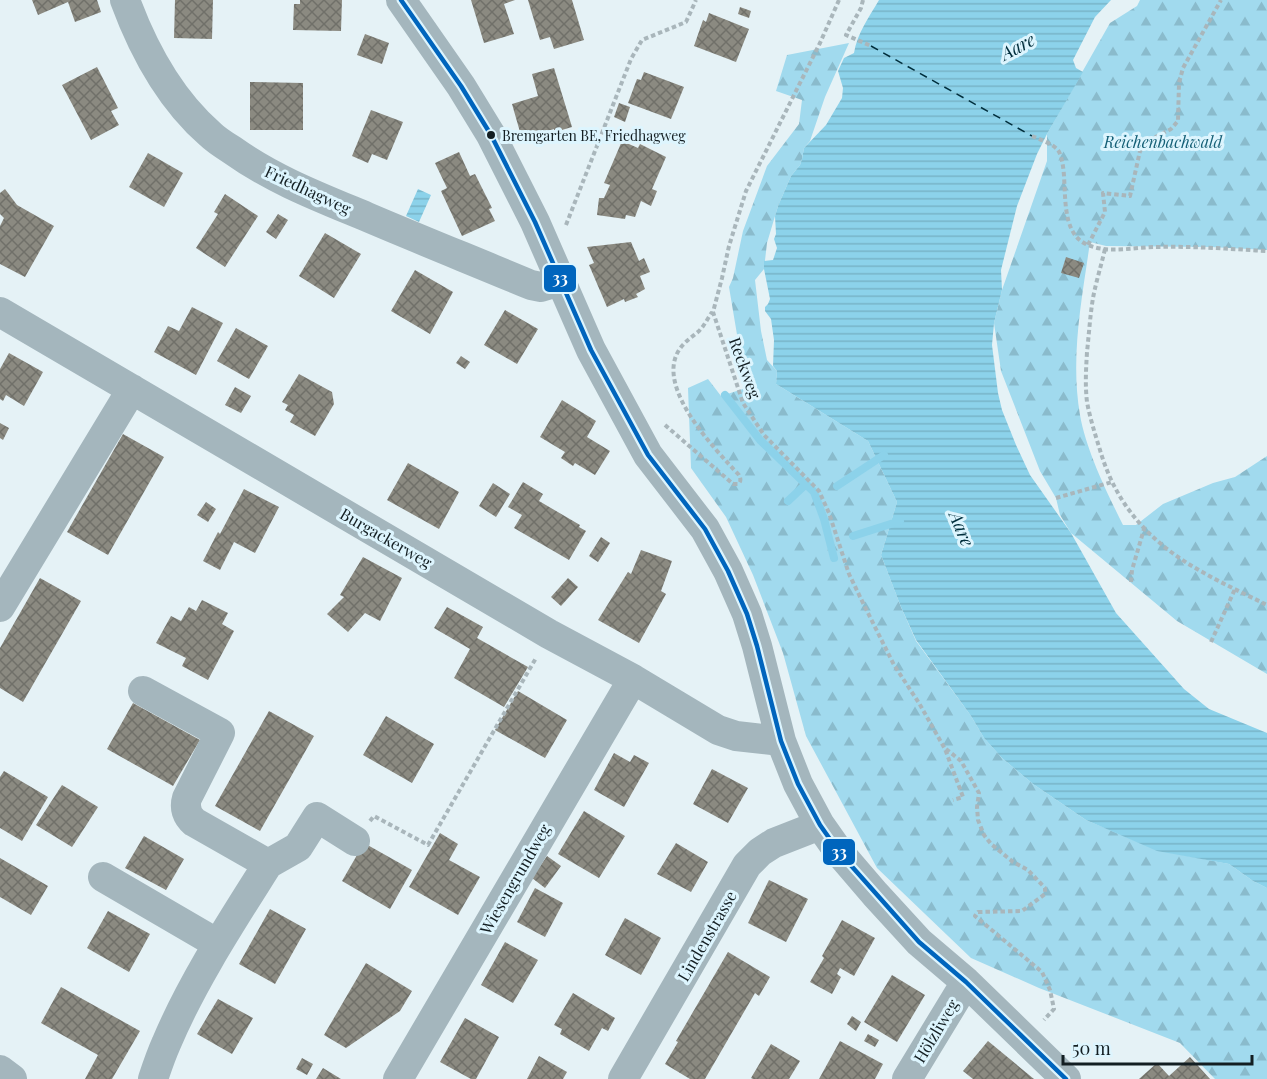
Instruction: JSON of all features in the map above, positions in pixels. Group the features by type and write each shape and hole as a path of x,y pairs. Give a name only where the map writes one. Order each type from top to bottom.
{"street":[{"name":"Friedhagweg","path":"125,0 148,52 186,111 210,135 246,160 288,184 531,285 541,286 556,270"},
{"path":"401,0 461,86 491,135 535,222 599,366 648,454 705,529 728,571 747,614 757,646 781,741 798,784 820,825 839,852 919,942 966,982 1066,1079"},
{"name":"Burgackerweg","path":"1,315 718,730 736,736 781,741"},
{"path":"0,607 132,389"},
{"name":"Wiesengrundweg","path":"398,1079 633,679"},
{"path":"143,691 220,733 187,798 185,807 194,822 268,864"},
{"path":"153,1079 177,1020 218,944 268,864 297,847 316,817 355,841"},
{"name":"Lindenstrasse","path":"623,1079 747,866 760,852 774,843 820,825"},
{"path":"103,878 218,944"},
{"name":"Hölzliweg","path":"907,1079 966,982"},
{"path":"0,1070 12,1079"}],"path":[{"path":"556,270 574,206 631,59 642,40 686,22 696,0"},
{"path":"666,426 733,484 740,483 739,475 706,438 679,397 673,378 675,358 679,349 700,330 713,312 729,246 751,178 820,43 839,0"},
{"path":"863,0 846,35 871,46"},
{"path":"1088,245 1105,212 1103,193 1130,196 1140,151 1150,140 1171,129 1178,121 1179,83 1183,68 1221,0"},
{"path":"1032,136 1057,149 1064,169 1068,219 1076,235 1088,245 1105,249 1158,247 1267,251"},
{"path":"1105,249 1092,308 1086,388 1092,423 1112,482 1119,497 1144,529 1162,546 1188,564 1267,605"},
{"name":"Reckweg","path":"713,312 743,403 764,435 819,491 829,513 849,574 864,605 894,665 945,748"},
{"path":"1056,498 1112,482"},
{"path":"1131,582 1132,570 1144,529"},
{"path":"1212,642 1235,589"},
{"path":"355,841 374,816 428,844 549,633"},
{"path":"945,748 963,797 953,800"},
{"path":"945,748 961,761 979,793 978,820 984,835 991,844 1013,862 1028,870 1046,888 1044,894 1022,911 978,912 975,916 1042,972 1052,999"}],"green space":[{"name":"Reichenbachwald","path":"1140,0 1267,0 1267,250 1106,246 1090,242 1077,350 1076,372 1080,415 1092,457 1123,525 1136,525 1163,504 1213,483 1235,477 1267,456 1267,674 1177,621 1071,533 1060,515 1056,498 1040,471 1001,371 994,323 1002,290 1047,161 1047,134 1110,23 1137,6"},
{"path":"849,43 825,97 810,141 804,148 800,165 791,176 778,206 767,243 764,269 755,280 761,331 767,360 777,371 776,384 868,441 897,502 881,555 901,607 916,641 971,716 984,738 1002,758 1033,784 1086,820 1157,850 1229,864 1267,888 1267,1079 1215,1079 1180,1043 1039,988 971,958 877,868 806,736 783,653 753,575 726,517 691,468 688,388 708,379 721,396 746,388 729,287 743,231 767,166 799,124 802,100 776,91 787,55"}],"water":[{"name":"Aare","path":"879,0 1111,0 1095,17 1073,60 1076,68 1083,72 1037,154 1017,206 1001,270 1002,290 994,323 992,345 998,393 1002,410 1030,475 1071,533 1116,613 1184,689 1209,709 1267,733 1267,888 1229,864 1157,851 1086,820 1033,784 1002,758 984,738 971,716 916,640 901,607 881,555 897,502 868,441 776,384 777,371 773,366 774,340 771,319 765,311 770,299 764,269 764,261 773,260 777,248 774,239 775,216 791,176 800,165 804,148 826,125 842,98 843,88 838,71 844,58 854,53 867,19"},
{"path":"418,189 431,195 419,222 406,216"}],"building":[{"path":"32,0 97,0 101,12 75,22 68,2 38,15"},
{"path":"175,0 213,0 212,39 174,38"},
{"path":"300,0 342,0 341,31 293,30 294,4 300,4"},
{"path":"471,0 515,0 504,4 514,34 484,43"},
{"path":"528,0 572,0 584,40 554,49 550,37 540,40"},
{"path":"740,7 751,11 749,18 738,14"},
{"path":"709,13 749,29 736,62 694,46 703,20 706,22"},
{"path":"365,34 389,43 382,64 357,55"},
{"path":"97,67 118,108 111,111 119,125 91,140 62,85"},
{"path":"554,68 572,127 555,132 554,129 522,139 512,104 538,96 532,74"},
{"path":"644,72 684,87 671,119 628,103 637,79 641,80"},
{"path":"250,82 303,83 303,130 250,130"},
{"path":"619,103 630,107 625,122 614,117"},
{"path":"371,110 403,122 387,160 372,154 368,163 352,156"},
{"path":"622,141 638,148 640,144 666,157 652,189 657,191 651,206 641,201 635,217 626,215 625,219 597,215 599,198 604,198 610,185 604,183"},
{"path":"459,152 470,176 475,174 492,208 489,209 495,221 462,236 441,191 447,188 435,163"},
{"path":"148,153 183,173 164,207 129,187"},
{"path":"5,189 17,205 54,226 25,277 0,264 0,226 4,218 0,214 0,193"},
{"path":"225,194 258,216 225,267 196,248 218,214 214,212"},
{"path":"278,214 288,220 276,239 266,232"},
{"path":"325,233 361,254 334,298 299,276"},
{"path":"631,242 639,261 644,258 650,272 640,276 645,289 636,294 638,297 625,302 624,299 607,307 589,265 594,263 587,247"},
{"path":"1066,257 1084,263 1079,278 1061,273"},
{"path":"415,270 453,292 430,334 391,311"},
{"path":"192,307 223,323 196,375 154,352 168,326 179,331"},
{"path":"505,310 538,329 517,364 484,345"},
{"path":"236,328 268,346 249,379 217,361"},
{"path":"9,353 43,372 24,406 6,395 3,401 0,399 0,369"},
{"path":"461,356 470,362 465,369 456,363"},
{"path":"299,374 332,392 334,404 315,436 290,422 294,415 285,410 288,405 282,402"},
{"path":"235,387 251,396 241,413 225,405"},
{"path":"562,400 596,421 587,437 610,451 595,475 561,458 565,452 540,437"},
{"path":"0,423 9,428 3,440 0,438"},
{"path":"123,434 164,457 108,555 67,532"},
{"path":"408,463 459,492 439,529 387,500"},
{"path":"523,482 543,494 539,501 580,525 579,527 586,531 569,560 514,528 522,515 508,507"},
{"path":"493,483 510,494 496,517 479,506"},
{"path":"244,489 279,507 255,553 234,542 220,570 203,561"},
{"path":"206,502 216,509 208,522 197,515"},
{"path":"601,537 610,543 598,562 589,556"},
{"path":"641,550 672,561 661,591 666,594 639,643 598,620 628,572 631,574"},
{"path":"363,557 402,578 380,621 365,613 348,632 327,614 344,597 340,595"},
{"path":"40,578 81,601 23,702 0,688 0,648"},
{"path":"568,578 578,587 561,606 551,597"},
{"path":"202,600 228,613 222,624 234,631 208,680 182,666 186,658 156,643 171,616 181,621 189,607 196,611"},
{"path":"447,607 483,627 477,638 528,667 504,707 454,678 470,649 434,628"},
{"path":"518,691 567,720 545,758 495,730"},
{"path":"133,703 200,740 173,786 107,749"},
{"path":"269,711 314,736 260,831 215,806"},
{"path":"386,716 434,744 412,783 363,755"},
{"path":"614,753 630,762 634,755 649,763 624,807 594,790"},
{"path":"712,769 748,788 728,823 693,804"},
{"path":"4,771 48,797 22,841 0,828 0,777"},
{"path":"62,785 98,807 72,847 36,825"},
{"path":"584,811 625,836 599,878 558,854"},
{"path":"440,833 458,844 449,860 480,877 458,915 409,887"},
{"path":"144,836 184,859 166,890 125,868"},
{"path":"364,843 412,870 390,909 342,881"},
{"path":"676,843 708,862 691,892 657,874"},
{"path":"547,856 561,866 545,888 532,878"},
{"path":"0,858 48,886 31,915 0,897"},
{"path":"769,880 808,899 786,942 748,923"},
{"path":"535,888 563,903 545,937 517,922"},
{"path":"270,909 306,929 275,984 239,964"},
{"path":"108,911 150,934 129,972 87,948"},
{"path":"625,918 661,938 641,975 605,955"},
{"path":"842,920 875,938 854,976 840,968 837,974 841,977 832,994 810,982"},
{"path":"505,942 538,960 513,1003 481,985"},
{"path":"728,952 770,977 759,996 755,993 705,1079 690,1079 665,1064"},
{"path":"366,963 412,991 400,1011 346,1048 324,1035"},
{"path":"892,975 925,995 897,1042 864,1022"},
{"path":"61,987 140,1031 112,1079 85,1079 98,1055 41,1023"},
{"path":"573,993 615,1018 608,1031 602,1028 589,1051 560,1034 562,1029 554,1025"},
{"path":"218,999 253,1018 232,1054 197,1034"},
{"path":"852,1016 861,1022 856,1031 847,1024"},
{"path":"465,1018 499,1037 476,1079 471,1079 440,1062"},
{"path":"868,1034 879,1040 875,1047 864,1041"},
{"path":"840,1041 883,1064 875,1079 819,1079"},
{"path":"988,1041 1034,1079 973,1079 963,1071"},
{"path":"771,1044 800,1061 789,1079 751,1078"},
{"path":"539,1056 567,1072 563,1079 527,1079"},
{"path":"1190,1057 1210,1079 1139,1079 1157,1063 1169,1076"},
{"path":"302,1058 313,1064 307,1075 296,1069"},
{"path":"323,1068 341,1079 316,1079"}],"waterway":[{"path":"725,395 760,440 814,492 834,558"},
{"path":"837,486 884,455"},
{"path":"788,501 806,484"},
{"path":"853,536 900,521"}],"ferry route":[{"path":"871,46 1032,136"}],"transit line":[{"name":"33","path":"401,0 461,86 491,135 535,222 591,350 648,455 705,529 728,571 747,614 757,646 781,741 798,784 820,825 839,852 919,942 966,982 1066,1079"}],"place":[{"name":"Bremgarten BE, Friedhagweg","path":"491,135"}]}
